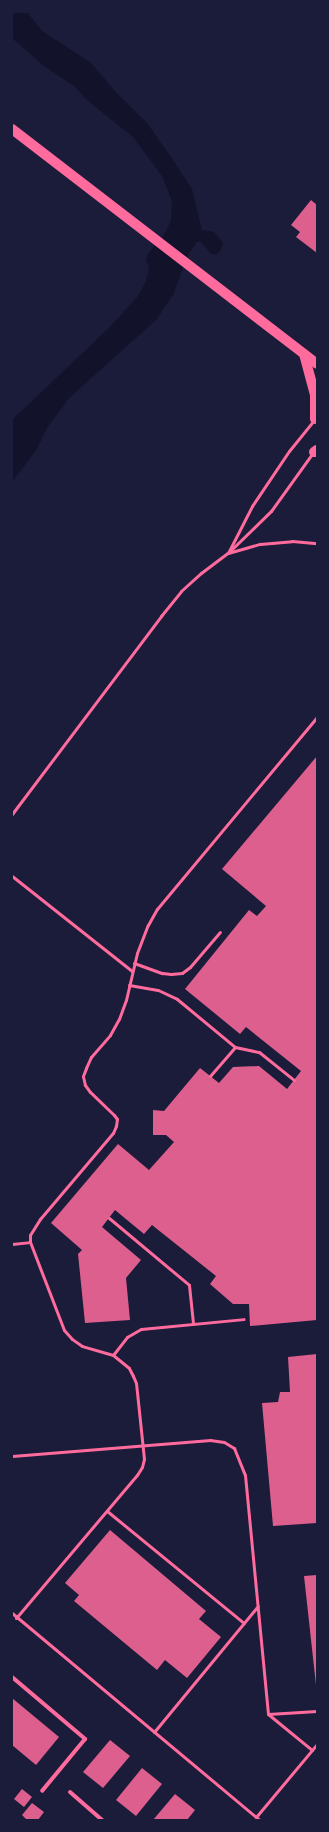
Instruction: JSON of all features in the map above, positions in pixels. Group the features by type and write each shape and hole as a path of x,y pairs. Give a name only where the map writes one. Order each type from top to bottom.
{"main road":[{"path":"12,129 317,364"},
{"path":"304,354 315,395 315,419"}],"street":[{"path":"12,1677 85,1739 42,1790"},
{"path":"70,1792 102,1820"}],"lane":[{"path":"228,553 252,506 289,451 315,419"},
{"path":"12,814 181,591 228,553 271,511 316,450"},
{"path":"228,553 260,544 292,541 317,543"},
{"path":"16,1618 107,1511 142,1467 144,1459 136,1383 129,1368 113,1355 82,1346 72,1339 64,1330 30,1242 30,1235 40,1219 113,1134 116,1126 117,1119 90,1092 85,1085 83,1076 91,1057 110,1034 119,1019 143,936 157,909 317,718"},
{"path":"12,876 132,971"},
{"path":"134,963 162,973 182,973 190,968 220,932"},
{"path":"129,985 158,990 177,999 235,1047 259,1052 294,1080"},
{"path":"210,1076 235,1047"},
{"path":"109,1218 190,1285 193,1324"},
{"path":"12,1244 30,1242"},
{"path":"113,1355 133,1332 150,1328 244,1319"},
{"path":"12,1456 143,1444 210,1440 224,1442 234,1448 245,1475 268,1714 312,1750"},
{"path":"107,1511 244,1623"},
{"path":"154,1732 258,1606"},
{"path":"12,1613 16,1618 260,1820"},
{"path":"268,1714 317,1711"},
{"path":"256,1817 317,1744"}],"shaded area":[{"path":"12,12 27,12 42,31 90,62 115,91 147,123 192,189 202,230 214,232 223,243 220,251 216,255 211,254 200,241 197,242 189,253 173,295 156,320 69,398 47,428 37,449 12,482 12,420 110,327 138,296 146,281 149,267 146,260 147,255 164,235 171,221 172,201 162,176 133,137 88,101 74,86 44,66 12,38"}],"building":[{"path":"311,200 317,205 317,253 296,237 300,232 291,225"},
{"path":"317,756 317,1320 250,1326 249,1304 233,1304 210,1284 216,1276 152,1225 144,1234 115,1210 102,1227 141,1260 126,1278 130,1320 85,1323 78,1254 82,1250 51,1223 118,1144 149,1170 174,1142 166,1135 153,1135 153,1110 164,1111 200,1068 219,1083 233,1067 259,1066 287,1089 301,1071 246,1027 240,1034 185,989 249,910 257,916 266,906 222,869"},
{"path":"317,1354 317,1523 273,1526 262,1403 278,1402 280,1392 290,1392 288,1357"},
{"path":"110,1530 206,1611 199,1619 221,1637 187,1678 165,1660 157,1670 74,1601 79,1595 65,1583"},
{"path":"317,1575 317,1685 316,1685 304,1576"},
{"path":"12,1698 59,1737 36,1765 12,1745"},
{"path":"110,1740 130,1756 103,1788 83,1772"},
{"path":"142,1768 162,1784 136,1816 116,1800"},
{"path":"22,1789 32,1797 24,1807 14,1799"},
{"path":"175,1794 195,1810 187,1820 153,1820"},
{"path":"32,1803 44,1812 38,1820 25,1820 26,1819 22,1815"}]}
